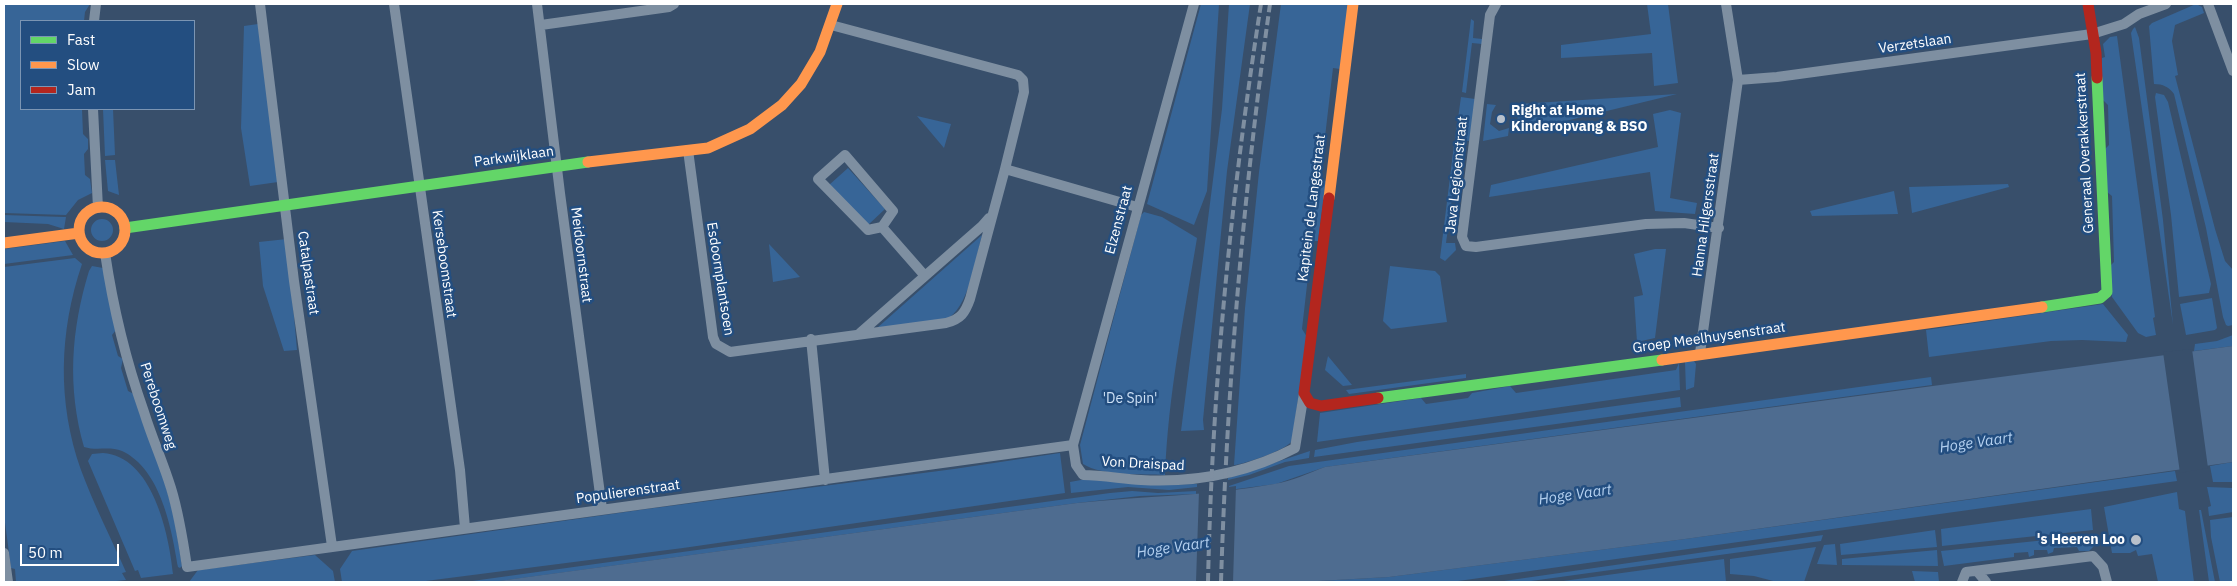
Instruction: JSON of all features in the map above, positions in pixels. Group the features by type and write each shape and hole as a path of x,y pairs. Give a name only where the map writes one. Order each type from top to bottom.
{"street":[{"path":"94,20 96,4"},
{"name":"Catalpastraat","path":"260,4 285,206 332,546"},
{"name":"Kerseboomstraat","path":"394,4 460,470 465,528"},
{"name":"Meidoornstraat","path":"537,4 541,25 556,166 602,509"},
{"path":"541,25 669,7 674,4"},
{"name":"Parkwijklaan","path":"124,228 556,166 708,148 750,129 774,112 801,84 820,52 837,4"},
{"name":"Elzenstraat","path":"1073,444 1194,4"},
{"name":"Kapitein de Langestraat","path":"1304,393 1354,4"},
{"name":"Java Legioenstraat","path":"1496,4 1490,17 1462,237 1466,246 1476,247 1646,224 1684,223 1719,228"},
{"path":"1726,4 1738,80"},
{"name":"Generaal Overakkerstraat","path":"2088,4 2094,34 2107,292 2100,298"},
{"name":"Verzetslaan","path":"1738,80 2094,34 2124,24 2139,14 2166,4"},
{"path":"2208,4 2233,71"},
{"name":"Esdoornplantsoen","path":"688,150 716,344 730,352 860,333 946,323 961,317 970,299 1006,169 1024,92 1023,80 1018,75 831,25"},
{"name":"Hanna Hilgersstraat","path":"1700,353 1719,228 1738,80"},
{"path":"93,110 98,208"},
{"path":"845,156 893,211 882,227 868,230 818,179 845,156"},
{"path":"1006,169 1137,207"},
{"path":"98,208 106,208 118,215 124,228 122,241 112,251 105,253 88,249 79,233 79,226 86,214 98,208"},
{"name":"Esdoornplantsoen","path":"860,333 982,226 993,213"},
{"path":"882,227 925,276"},
{"path":"4,243 79,233"},
{"name":"Pereboomweg","path":"105,253 117,316 129,364 143,412 172,489 187,566"},
{"name":"Groep Meelhuysenstraat","path":"1304,393 1310,403 1321,406 1700,353 1929,324 2100,298"},
{"path":"811,340 825,480"},
{"name":"Von Draispad","path":"1073,444 1076,465 1083,475 1177,481 1234,472 1295,448 1304,393"},
{"name":"Populierenstraat","path":"187,566 825,480 1073,444"},
{"path":"4,553 8,582"},
{"path":"1962,582 1966,572 2093,556 2103,568 2107,582"},
{"path":"1978,571 1986,582"}],"green space":[{"path":"4,4 90,4 85,12 84,20 20,20 20,110 82,110 83,134 88,139 88,149 84,154 85,175 90,179 92,193 78,200 66,215 4,213"},
{"path":"1201,4 1219,4 1207,191 1194,225 1147,204"},
{"path":"1229,4 1250,4 1227,171 1203,420 1204,430 1181,431 1222,109"},
{"path":"1281,4 1349,4 1340,69 1333,68 1320,180 1326,181 1318,241 1312,241 1302,329 1307,337 1292,441 1274,452 1234,465 1245,308 1259,172"},
{"path":"1647,4 1668,4 1678,83 1654,86 1652,53 1561,58 1561,45 1651,34"},
{"path":"2196,4 2202,7 2204,13 2175,25 2172,41 2178,75 2175,76 2215,229 2225,261 2233,270 2233,325 2228,326 2223,317 2206,228 2174,94 2166,86 2154,84 2149,26"},
{"path":"1471,19 1474,21 1473,38 1482,39 1482,44 1472,43 1466,93 1462,92"},
{"path":"258,24 278,182 250,186 241,128 244,26"},
{"path":"2135,27 2139,38 2163,220 2173,325 2131,33"},
{"path":"2117,36 2155,317 2153,318 2156,335 2146,337 2138,333 2112,297 2110,266 2114,262 2112,196 2107,192 2104,150 2109,145 2108,105 2102,99 2102,58 2105,57 2103,44 2110,37"},
{"path":"2156,93 2164,95 2168,102 2211,284 2209,293 2179,297"},
{"path":"1677,94 1516,133 1519,104"},
{"path":"1461,97 1475,99 1470,141 1455,140"},
{"path":"1487,104 1496,105 1492,112 1490,124 1499,131 1509,128 1508,136 1483,141"},
{"path":"103,110 113,110 115,155 105,156"},
{"path":"1670,110 1681,113 1670,198 1697,203 1695,214 1655,211 1650,172 1489,197 1491,185 1658,147 1653,114"},
{"path":"917,116 951,124 944,148"},
{"path":"1454,145 1459,147 1446,243 1455,243 1456,250 1445,261 1440,258"},
{"path":"105,160 115,160 119,195 108,191"},
{"path":"848,168 885,209 867,226 829,185"},
{"path":"2008,184 2009,187 1912,213 1909,187"},
{"path":"1894,191 1898,214 1812,216 1810,211"},
{"name":"'De Spin'","path":"1144,212 1162,217 1197,238 1169,415 1165,475 1123,474 1091,468 1083,464 1080,445 1141,215"},
{"path":"4,215 66,217 64,229 48,224 4,222"},
{"path":"102,219 110,222 113,230 110,238 102,241 94,238 91,230 94,222"},
{"path":"982,235 970,283 960,306 953,314 945,320 877,328"},
{"path":"287,239 297,350 284,351 263,286 259,242"},
{"path":"65,241 73,255 4,264 4,249"},
{"path":"769,244 800,277 773,282"},
{"path":"1655,249 1666,249 1655,338 1637,342 1634,297 1643,295 1634,254"},
{"path":"75,258 82,264 74,290 65,341 65,393 68,419 81,470 126,572 122,573 126,580 107,582 16,582 15,569 11,568 4,515 4,267"},
{"path":"92,266 103,268 116,330 112,335 118,356 123,359 121,368 128,391 134,394 163,476 174,516 182,566 180,568 178,567 168,519 162,502 146,472 135,460 122,451 84,447 75,402 73,359 78,315 89,271"},
{"path":"1390,266 1435,271 1440,276 1447,322 1391,329 1383,321"},
{"path":"2212,298 2217,328 2215,330 2186,335 2180,304"},
{"path":"2103,304 2128,335 2126,342 2051,341 1929,357 1926,330"},
{"path":"2233,335 2233,346 2194,351 2195,344 2217,341"},
{"path":"1328,356 1352,385 1343,386 1325,370"},
{"path":"1694,361 1696,364 1694,387 1686,390 1685,362"},
{"path":"1679,363 1680,390 1317,442 1320,413 1421,398 1426,404 1468,398 1472,393 1510,386 1516,393 1676,370"},
{"path":"1466,374 1466,378 1349,394 1346,390"},
{"path":"1931,377 1932,385 1325,467 1276,484 1229,490 1229,486 1289,466"},
{"path":"1680,397 1681,407 1314,457 1315,450 1357,442"},
{"path":"1310,451 1309,458 1285,462 1249,475 1228,480 1228,478"},
{"path":"103,453 120,457 134,467 146,482 162,518 173,574 141,578 138,570 135,571 88,461 92,454"},
{"path":"1060,453 1065,493 683,548 418,582 342,582 340,569 352,551"},
{"path":"2233,462 2233,482 2213,482 2210,466"},
{"path":"2175,471 2177,481 1451,582 1301,582 1389,577 1685,539"},
{"path":"1092,478 1161,485 1197,484 1197,487 1169,490 1128,487 1071,493 1070,482"},
{"path":"2207,487 2233,488 2233,512 2209,516 2208,507 2211,506"},
{"path":"1132,491 1158,493 1196,491 1196,494 1140,496 1077,503 492,582 465,582 1110,493"},
{"path":"2177,492 2179,509 2185,511 2194,582 2158,582 2152,554 2138,556 2136,550 2130,553 2112,553 2104,507"},
{"path":"2091,509 2093,530 1942,546 1941,529"},
{"path":"2199,510 2201,510 2215,582 2209,582"},
{"path":"2233,517 2233,582 2220,582 2211,537 2210,520"},
{"path":"1935,530 1937,547 1841,555 1840,544"},
{"path":"1823,535 1821,541 1524,582 1497,582"},
{"path":"2093,535 2095,545 2089,551 2079,551 2077,547 2054,548 2053,552 2048,554 2047,550 2034,550 2034,555 2029,557 2028,552 2014,553 2014,557 1944,566 1941,551"},
{"path":"1835,544 1837,565 1817,564 1824,545"},
{"path":"1816,547 1804,582 1777,582 1754,576 1730,574 1730,559"},
{"path":"1937,550 1938,566 1842,565 1842,559"},
{"path":"315,555 333,571 335,582 189,582 198,570"},
{"path":"1724,559 1726,582 1556,582"},
{"path":"1912,571 1938,572 1939,582 1915,582"}],"water":[{"name":"Hoge Vaart","path":"2233,346 2233,462 1685,539 1389,577 1301,582 491,582 1077,503 1250,488 1287,481 1325,467"}],"pier":[{"path":"2192,349 2208,468 2180,473 2163,352"},
{"path":"1236,486 1233,582 1196,582 1199,491"}],"railway":[{"path":"1208,582 1214,437 1225,292 1232,220 1261,4"},
{"path":"1221,582 1227,437 1244,220 1270,4"}],"traffic: fast":[{"path":"2042,307 2100,298 2107,292 2097,78"},
{"path":"125,228 588,162"},
{"path":"1378,398 1662,360"}],"traffic: slow":[{"path":"588,162 708,148 750,129 782,105 801,84 820,52 837,4"},
{"path":"1329,198 1353,4"},
{"path":"102,207 115,211 121,217 125,230 121,243 115,249 102,253 89,249 83,243 79,230 83,217 89,211 102,207"},
{"path":"4,243 79,233"},
{"path":"1662,360 2042,307"}],"traffic: jam":[{"path":"2088,4 2096,53 2097,78"},
{"path":"1329,198 1304,393 1310,403 1321,406 1378,398"}],"place":[{"name":"Right at Home Kinderopvang & BSO","path":"1501,119"},
{"name":"'s Heeren Loo","path":"2136,540"}]}
